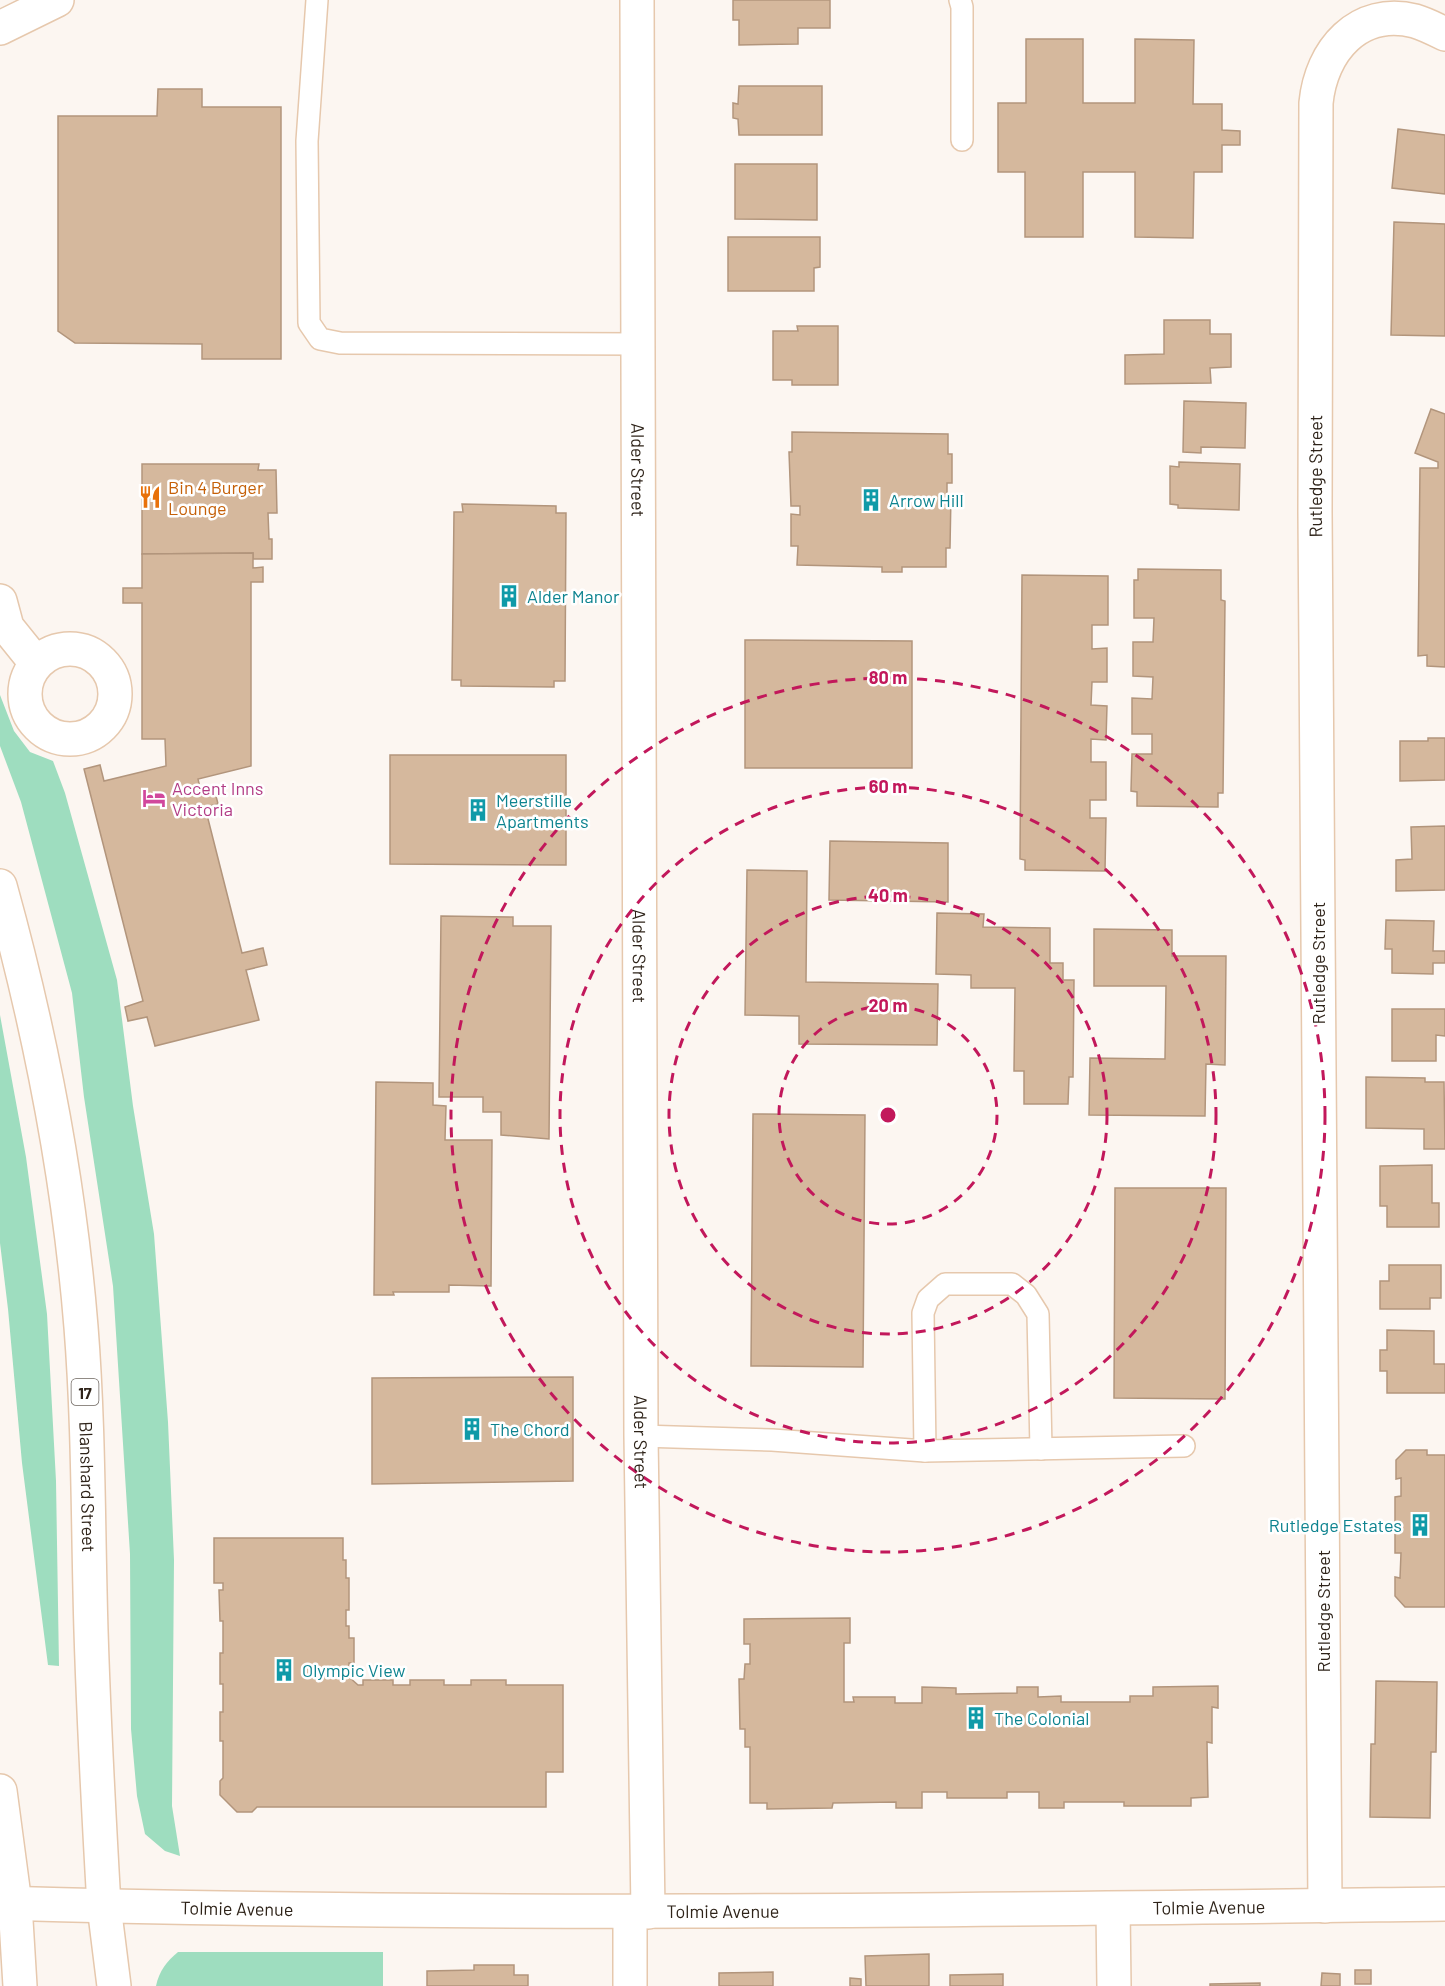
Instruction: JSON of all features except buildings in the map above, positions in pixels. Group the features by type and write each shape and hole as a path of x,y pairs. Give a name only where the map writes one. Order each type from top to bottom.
{"main road":[{"path":"0,28 57,0"},
{"name":"Alder Street","path":"630,1986 639,1912 641,1436 637,0"},
{"name":"Rutledge Street","path":"1325,1906 1315,524 1316,103 1317,88 1326,61 1342,40 1352,32 1377,21 1403,19 1416,21 1445,33"},
{"path":"0,601 7,627 36,663"},
{"name":"Blanshard Street","path":"0,886 20,960 51,1100 69,1213 81,1326 87,1425 95,1750 105,1906 114,1986"},
{"path":"0,1791 8,1904 20,1986"},
{"name":"Tolmie Avenue","path":"8,1904 639,1912 1445,1904"},
{"path":"1113,1909 1114,1986"}],"lane":[{"path":"318,0 307,141 309,323 320,339 340,343 638,344"},
{"path":"960,0 962,7 962,140"},
{"path":"925,1451 923,1313 928,1299 945,1284 1012,1284 1026,1295 1038,1314 1041,1449"},
{"path":"641,1436 772,1440 925,1451 1184,1446"}],"green space":[{"path":"0,695 14,731 30,752 53,761 65,793 117,980 133,1106 154,1234 168,1422 174,1560 172,1806 180,1856 165,1851 145,1834 137,1796 131,1729 130,1554 113,1286 84,1097 72,993 21,802 0,746"},
{"path":"0,1015 26,1157 47,1314 56,1481 59,1666 48,1665 22,1463 0,1243"},
{"path":"178,1952 383,1952 383,1986 156,1986 164,1967"}],"place":[{"name":"Bin 4 Burger Lounge","path":"150,497"},
{"name":"Arrow Hill","path":"871,500"},
{"name":"Alder Manor","path":"509,596"},
{"name":"Accent Inns Victoria","path":"154,798"},
{"name":"Meerstille Apartments","path":"478,810"},
{"name":"The Chord","path":"472,1429"},
{"name":"Rutledge Estates","path":"1420,1525"},
{"name":"Olympic View","path":"284,1670"},
{"name":"The Colonial","path":"976,1718"}]}
